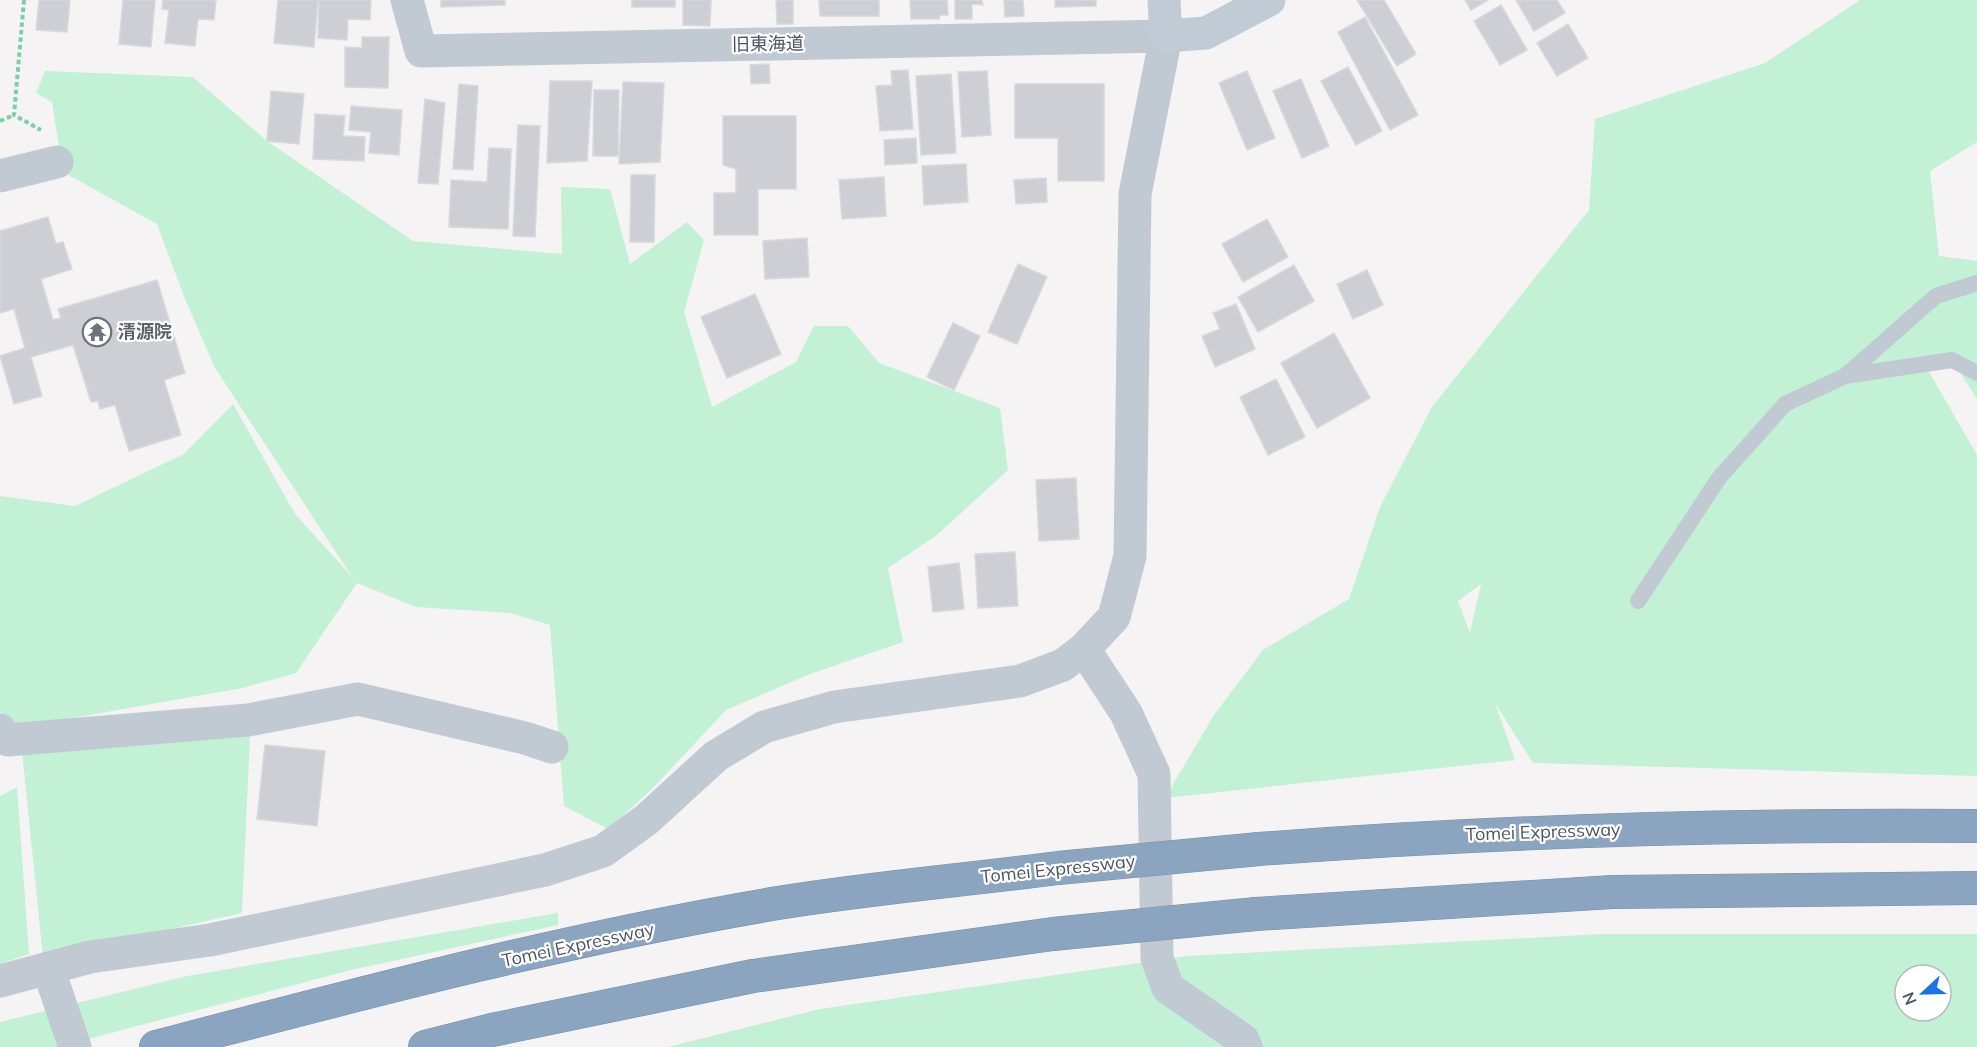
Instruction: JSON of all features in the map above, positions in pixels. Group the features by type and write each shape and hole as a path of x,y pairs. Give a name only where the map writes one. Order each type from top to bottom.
{"highway":[{"name":"Tomei Expressway","path":"156,1047 334,1001 572,944 779,903 1058,868 1406,838 1605,830 1977,826"},
{"path":"425,1047 492,1030 753,976 1053,934 1256,914 1612,892 1977,888"}],"main road":[{"path":"1164,0 1167,36 1206,33 1269,0"}],"street":[{"name":"旧東海道","path":"407,0 422,51 1167,36"},
{"path":"0,981 90,957 210,940 545,870 603,851 646,820 716,756 764,727 834,707 1020,681 1063,665 1084,650 1114,617 1130,556 1135,194 1167,36"},
{"path":"0,176 57,162"},
{"path":"1084,650 1126,713 1154,774 1157,958 1168,988 1243,1040 1246,1047"},
{"path":"0,730 8,740 236,721 358,699 525,738 552,747"},
{"path":"48,968 75,1047"}],"lane":[{"path":"1638,602 1719,478 1785,404 1845,376 1936,296 1977,283"},
{"path":"1845,376 1952,360 1977,373"}],"path":[{"path":"14,116 24,0"},
{"path":"0,121 14,116 51,135 57,162"}],"green space":[{"path":"1860,0 1977,0 1977,142 1930,171 1939,256 1977,261 1977,399 1952,360 1925,365 1977,455 1977,776 1533,763 1495,703 1515,760 1165,798 1214,715 1263,650 1349,599 1380,507 1432,407 1589,210 1595,119 1765,63","holes":["1481,584 1470,633 1458,601"]},
{"path":"45,71 193,77 267,141 413,241 562,254 561,187 610,189 630,264 687,222 704,240 684,312 712,407 796,362 814,326 848,326 879,363 1000,408 1008,470 937,535 888,568 903,642 810,674 726,710 653,788 608,829 564,806 550,625 510,613 416,607 357,583 296,673 242,688 22,727 0,712 0,496 75,506 184,454 233,404 295,514 353,578 215,368 185,299 157,224 63,172 52,102 36,93"},
{"path":"250,736 242,913 43,958 21,741"},
{"path":"17,787 29,954 0,964 0,796"},
{"path":"558,913 558,925 351,970 57,1047 0,1047 0,1022 187,976"},
{"path":"1603,934 1977,934 1977,1047 668,1047 820,1009 1187,956"}],"building":[{"path":"39,0 70,0 67,32 36,30"},
{"path":"123,0 155,0 151,47 119,44"},
{"path":"163,0 216,0 214,20 198,19 195,46 165,43 169,10 162,9"},
{"path":"278,0 318,0 314,47 274,43"},
{"path":"319,0 371,0 370,20 348,19 347,40 318,38"},
{"path":"441,0 505,0 505,5 441,7"},
{"path":"632,0 675,0 675,7 632,7"},
{"path":"683,0 711,0 710,26 683,25"},
{"path":"776,0 793,0 793,24 777,24"},
{"path":"819,0 879,0 879,16 820,16"},
{"path":"910,0 947,0 948,15 940,15 939,19 911,19"},
{"path":"955,0 982,0 983,5 972,4 972,19 955,19"},
{"path":"1004,0 1023,0 1024,16 1005,17"},
{"path":"1055,0 1096,0 1096,6 1055,7"},
{"path":"1357,0 1384,0 1416,54 1397,66"},
{"path":"1465,0 1488,0 1471,10"},
{"path":"1516,0 1557,0 1565,13 1534,31"},
{"path":"1501,5 1527,50 1500,65 1474,21"},
{"path":"1365,17 1418,115 1390,130 1338,32"},
{"path":"1568,24 1588,58 1557,76 1537,43"},
{"path":"362,37 389,37 388,88 345,87 345,47 362,48"},
{"path":"769,64 770,83 751,84 750,65"},
{"path":"1348,67 1382,131 1356,145 1321,81"},
{"path":"908,70 913,129 880,131 876,86 892,85 891,71"},
{"path":"987,71 991,135 962,137 958,72"},
{"path":"1247,71 1275,138 1247,150 1219,83"},
{"path":"951,74 956,153 921,155 916,76"},
{"path":"1301,79 1329,146 1302,158 1273,91"},
{"path":"550,81 592,81 587,161 547,163"},
{"path":"623,82 664,83 660,162 619,164"},
{"path":"459,84 478,86 473,170 453,169"},
{"path":"1015,84 1104,84 1104,181 1058,181 1058,138 1015,138"},
{"path":"594,90 619,90 618,156 593,156"},
{"path":"271,91 304,94 299,144 267,141"},
{"path":"425,99 445,103 438,184 418,183"},
{"path":"351,106 402,110 399,155 369,153 371,132 349,130"},
{"path":"315,114 345,116 343,136 365,137 364,161 313,159"},
{"path":"723,116 796,116 796,189 758,189 758,235 714,235 714,193 736,193 736,169 723,165"},
{"path":"518,125 540,126 535,237 513,236"},
{"path":"916,138 917,163 885,165 884,140"},
{"path":"489,148 511,149 508,229 449,227 451,180 487,182"},
{"path":"966,164 968,202 924,205 922,166"},
{"path":"631,175 655,175 654,242 630,242"},
{"path":"884,177 886,216 842,219 839,180"},
{"path":"1046,178 1047,202 1016,204 1014,180"},
{"name":"清源院","path":"48,217 56,244 63,242 72,269 41,279 53,320 61,318 58,309 157,280 185,373 164,380 181,435 129,451 115,405 100,409 98,401 91,402 73,345 31,357 42,396 14,404 0,356 25,348 14,309 0,313 0,231"},
{"path":"1267,219 1288,257 1243,282 1222,244"},
{"path":"807,238 809,277 765,279 763,241"},
{"path":"1018,264 1047,277 1017,344 988,332"},
{"path":"1294,265 1314,301 1258,332 1238,297"},
{"path":"1367,270 1383,305 1353,319 1337,284"},
{"path":"755,294 781,354 727,378 701,317"},
{"path":"1236,304 1255,349 1215,367 1202,336 1220,329 1213,313"},
{"path":"953,323 980,336 954,390 927,377"},
{"path":"1334,333 1370,398 1317,428 1281,363"},
{"path":"1276,379 1305,437 1268,455 1240,397"},
{"path":"1076,478 1079,539 1039,541 1036,480"},
{"path":"1015,552 1018,606 978,608 975,554"},
{"path":"959,563 964,609 933,612 928,567"},
{"path":"265,745 325,751 317,826 257,819"}],"place":[{"name":"清源院","path":"97,332"}]}
